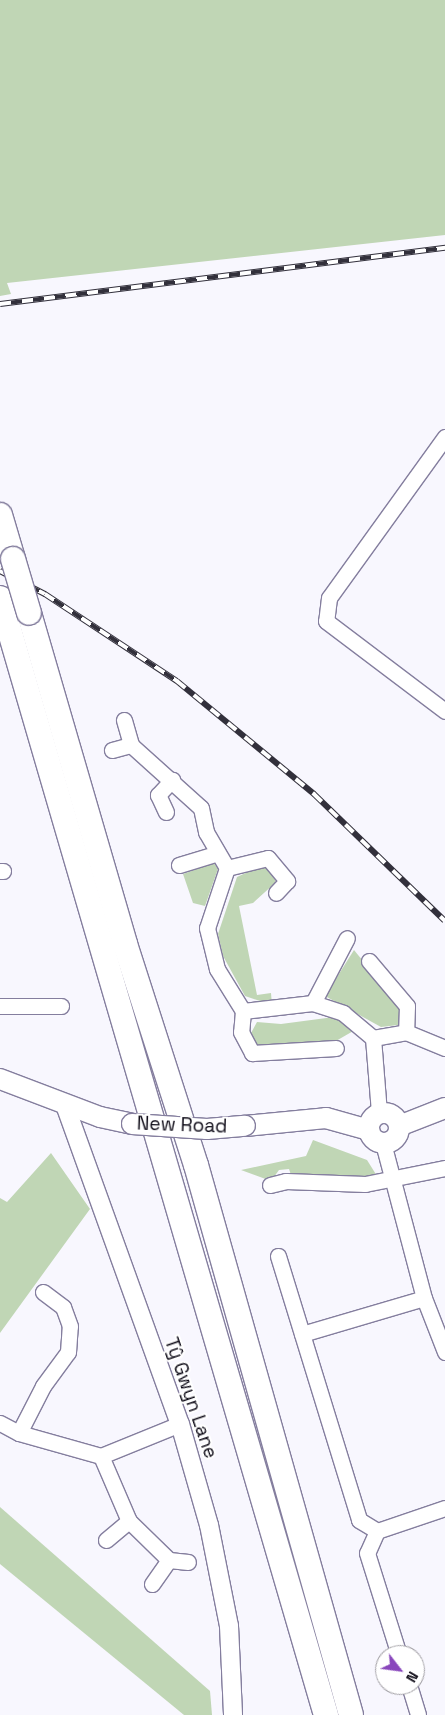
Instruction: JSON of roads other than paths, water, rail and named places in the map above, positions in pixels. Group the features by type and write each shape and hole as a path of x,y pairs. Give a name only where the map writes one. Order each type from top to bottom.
{"highway":[{"path":"0,515 125,944 196,1166 351,1715"},
{"path":"0,598 326,1715"}],"main road":[{"name":"New Road","path":"0,1079 65,1105 132,1124 207,1129 326,1118 377,1129 392,1115 399,1126 445,1108"}],"street":[{"path":"445,437 329,598 326,621 445,711"},
{"path":"124,720 131,745 201,808 216,854 227,868"},
{"path":"112,750 131,745"},
{"path":"166,812 158,795 172,780"},
{"path":"179,865 216,854"},
{"path":"227,868 261,856 276,864 290,882 276,893"},
{"path":"227,868 207,928 216,969 243,1011 241,1032 249,1059 336,1048"},
{"path":"313,1003 347,938"},
{"path":"369,961 407,1006 406,1032"},
{"path":"243,1011 313,1003 343,1013 373,1038 377,1129 394,1179 424,1298 445,1352"},
{"path":"0,1006 44,1015 61,1006"},
{"path":"373,1038 406,1032 445,1048"},
{"name":"Tŷ Gwyn Lane","path":"65,1105 180,1424 209,1524 229,1626 233,1715"},
{"path":"270,1185 285,1177 365,1184 445,1168"},
{"path":"278,1256 359,1520 377,1531"},
{"path":"19,1433 43,1386 68,1352 70,1326 63,1307 43,1292"},
{"path":"302,1334 424,1298"},
{"path":"0,1423 19,1433 100,1456 180,1424"},
{"path":"100,1456 129,1521 169,1560 188,1562"},
{"path":"396,1645 367,1553 377,1531 445,1508"},
{"path":"106,1540 129,1521"},
{"path":"152,1584 169,1560"},
{"path":"411,1695 418,1715"}],"railway":[{"path":"0,304 445,248"},
{"path":"0,571 45,594 177,681 314,794 445,921"}]}
